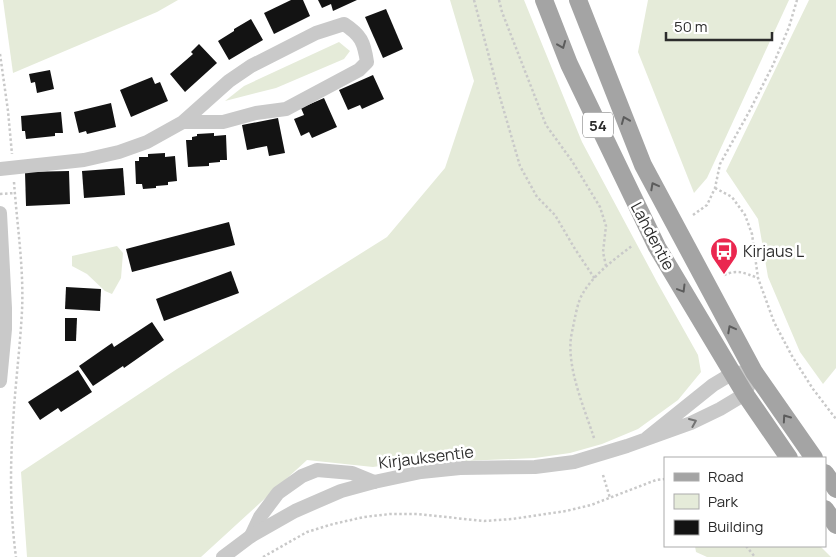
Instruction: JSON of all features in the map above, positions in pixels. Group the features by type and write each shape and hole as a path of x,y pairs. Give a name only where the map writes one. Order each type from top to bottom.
{"main road":[{"name":"Lahdentie","path":"544,0 569,64 657,247 745,394 789,457"},
{"name":"Lahdentie","path":"578,0 643,165 754,372 813,457"},
{"path":"826,474 836,489"},
{"path":"826,510 836,525"}],"street":[{"path":"0,169 84,160 119,152 147,142 183,122 229,81 251,66 316,33 344,24 357,32 365,49 367,62 359,70 286,109 256,113 223,122 183,122"},
{"path":"0,213 5,329 0,381"},
{"name":"Kirjauksentie","path":"647,438 713,385 734,374 754,372"},
{"path":"745,394 754,372"},
{"name":"Kirjauksentie","path":"223,557 251,536 295,511 342,491 421,472 460,468 534,467 574,462 691,423 745,394"},
{"path":"251,536 260,517 278,493 302,476 318,470 326,470 352,473 374,482"}],"path":[{"path":"474,0 520,166 537,197 555,215 574,249 595,279"},
{"path":"499,0 546,125 572,161 600,206 606,226 603,252 606,266"},
{"path":"693,215 707,204 715,188 720,164 750,112 773,65 789,27 797,0"},
{"path":"715,188 732,197 745,214 752,234 758,278 774,322 792,356 813,389 836,419"},
{"path":"0,194 15,193"},
{"path":"594,438 575,379 571,359 571,338 576,312 583,293 606,266 633,245"},
{"path":"724,275 733,271 758,278"},
{"path":"603,475 610,498"},
{"path":"262,557 307,532 364,517 390,514 417,514 484,520 512,519 566,511 590,505 656,480 664,479"},
{"path":"747,547 755,557"}],"green space":[{"path":"3,0 178,0 157,12 13,73"},
{"path":"450,0 524,0 582,142 698,355 701,372 678,400 638,429 602,444 570,453 535,458 393,464 373,467 307,460 201,557 27,557 21,472 177,369 387,237 445,168 474,81"},
{"path":"648,0 789,0 707,178 694,193 638,52"},
{"path":"809,0 836,0 836,368 823,384 800,352 768,277 758,219 726,171"},
{"path":"339,42 350,51 344,59 276,88 225,101 244,86"},
{"path":"117,246 123,253 121,278 112,294 105,291 87,274 72,266 72,256"},
{"path":"695,547 821,547 831,557 707,557 696,552"}],"building":[{"path":"291,0 303,0 310,16 274,34 264,13"},
{"path":"318,0 357,0 333,11 331,4 322,8"},
{"path":"386,9 403,49 383,58 365,17"},
{"path":"251,19 263,40 229,60 218,41"},
{"path":"199,44 217,63 185,92 170,74 193,54 191,52"},
{"path":"50,70 54,89 37,93 35,82 31,83 29,74"},
{"path":"373,75 384,99 362,109 360,105 348,110 339,90"},
{"path":"152,77 155,84 160,82 168,101 131,117 120,90"},
{"path":"324,98 337,127 312,138 309,132 301,136 294,119 304,115 301,108"},
{"path":"111,103 116,127 87,134 86,131 79,133 74,112"},
{"path":"61,112 63,133 55,133 55,136 26,139 25,131 22,131 21,116"},
{"path":"278,118 285,153 269,156 267,146 247,150 242,125"},
{"path":"214,133 214,136 226,135 227,160 209,163 209,166 188,167 186,140 192,140 192,137 197,136 197,134"},
{"path":"165,153 165,157 175,156 177,181 168,182 168,185 156,186 156,188 143,189 142,184 136,184 135,161 139,161 139,157 148,157 148,154"},
{"path":"123,168 125,195 84,198 82,171"},
{"path":"69,171 70,204 26,206 25,172"},
{"path":"229,222 235,245 132,272 126,249"},
{"path":"231,271 239,293 164,321 156,299"},
{"path":"66,287 101,289 100,311 65,309"},
{"path":"65,318 77,318 76,341 65,341"},
{"path":"152,322 164,340 124,368 123,366 93,386 79,366 112,343 114,347"},
{"path":"78,370 92,392 61,412 58,408 40,420 28,402"}],"place":[{"name":"Kirjaus L","path":"724,275"}]}
